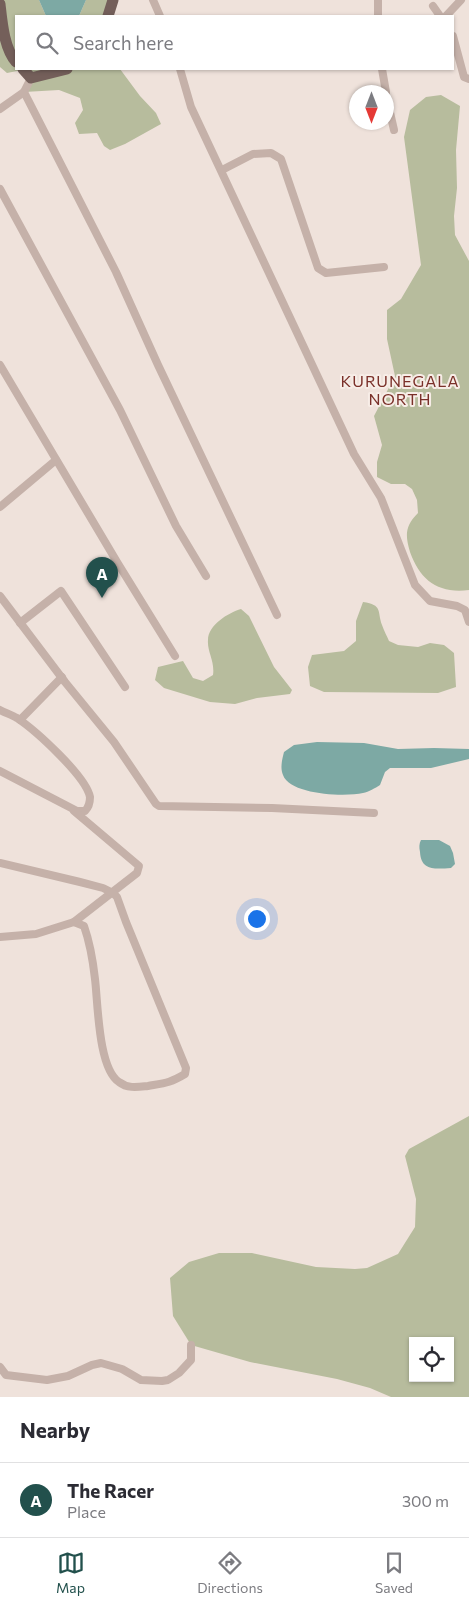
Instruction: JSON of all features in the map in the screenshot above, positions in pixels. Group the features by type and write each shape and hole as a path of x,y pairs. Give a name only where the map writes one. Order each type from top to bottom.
{"main road":[{"path":"108,15 113,0"},
{"path":"0,4 2,30 12,58 15,61"},
{"path":"24,70 31,78 63,70"}],"street":[{"path":"153,0 160,15"},
{"path":"378,0 378,15"},
{"path":"447,15 461,0"},
{"path":"433,6 439,15"},
{"path":"454,40 464,77 469,79"},
{"path":"180,70 192,107 354,454 381,498 414,585 430,601 457,606 465,610 469,622"},
{"path":"382,70 385,85"},
{"path":"0,109 24,92 31,78"},
{"path":"24,92 116,272 158,365 277,614"},
{"path":"222,170 253,154 271,153 281,159 318,268 326,274 384,266"},
{"path":"0,190 120,410 176,526 206,576"},
{"path":"0,365 175,656"},
{"path":"0,507 56,460"},
{"path":"20,623 61,591 125,687"},
{"path":"0,596 114,742 159,806 272,808 374,813"},
{"path":"20,720 62,677"},
{"path":"0,710 20,720 55,749 84,784 90,796 89,806 85,811 77,811 0,771"},
{"path":"0,936 36,934 74,922 137,873 139,866 70,807"},
{"path":"0,863 80,882 112,892 117,897 186,1068 184,1074 171,1082 133,1088 118,1082 110,1072 100,1039 95,980 88,939 84,926 74,922"},
{"path":"0,1367 6,1375 47,1380 68,1376 100,1363 122,1368 141,1380 162,1381 168,1380 179,1373 191,1360 191,1345"}],"green space":[{"path":"0,0 39,0 46,15 15,15 15,70 22,70 7,73 0,67"},
{"path":"86,0 113,0 108,15 79,15"},
{"path":"22,70 121,70 140,96 156,113 161,124 110,150 104,146 97,133 79,134 75,123 83,110 80,98 59,90 24,92 31,78"},
{"path":"441,95 460,106 456,150 455,235 469,261 469,590 458,591 448,590 432,583 414,562 407,541 407,531 418,513 417,500 412,489 405,484 391,484 377,477 377,462 382,445 374,416 395,376 387,339 387,310 401,299 421,265 404,137 410,110 426,97"},
{"path":"363,602 374,605 378,609 389,641 398,645 418,647 430,643 444,645 454,653 456,687 438,693 324,692 310,686 308,667 312,655 344,651 356,641 356,621"},
{"path":"241,609 249,616 274,667 292,690 290,694 257,698 235,704 210,702 164,688 155,680 158,667 183,661 193,678 203,681 213,675 213,665 208,644 211,629 230,613"},
{"path":"469,1116 469,1397 391,1397 370,1388 337,1379 250,1362 191,1345 173,1316 170,1278 189,1262 219,1253 252,1253 316,1267 355,1269 367,1268 398,1254 415,1227 416,1199 405,1156 409,1149"}],"water":[{"path":"39,0 86,0 79,15 46,15"},
{"path":"317,742 364,743 398,749 469,749 469,759 431,768 390,768 385,772 380,785 365,792 344,795 319,793 307,791 288,782 283,775 281,767 284,752 294,745"},
{"path":"421,840 439,840 450,846 455,864 451,868 430,868 426,866 421,858 419,847"}],"place":[{"name":"The Racer","path":"102,598"}],"district":[{"name":"KURUNEGALA NORTH","path":"400,389"}]}
